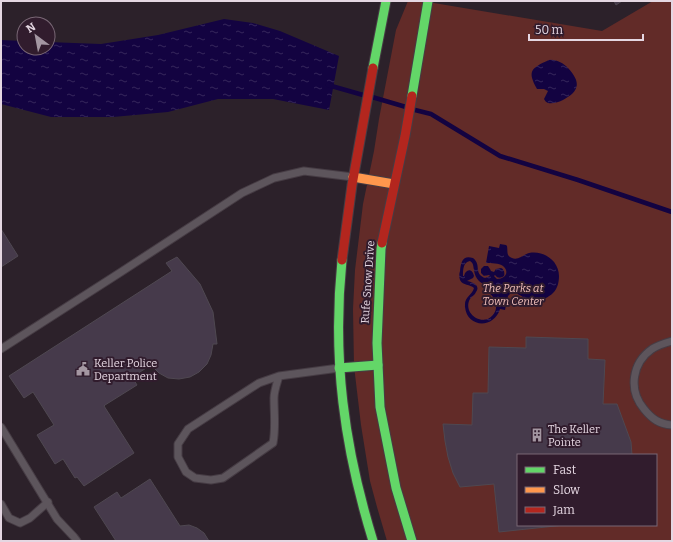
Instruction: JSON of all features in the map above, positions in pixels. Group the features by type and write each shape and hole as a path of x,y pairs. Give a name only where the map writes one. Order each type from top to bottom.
{"main road":[{"path":"373,541 359,493 350,451 339,368 338,328 342,259 353,177 386,1"},
{"name":"Rufe Snow Drive","path":"412,541 396,488 380,407 377,343 381,249 405,136 428,1"},
{"path":"353,177 394,184"},
{"path":"339,368 378,365"}],"lane":[{"path":"1,349 242,193 274,178 304,171 353,177"},
{"path":"672,341 652,349 642,358 633,381 636,395 641,406 651,418 664,424 672,425"},
{"path":"279,376 274,396 275,434 273,443 223,478 211,480 194,478 186,472 178,457 178,444 188,429 259,383 279,376 339,368"},
{"path":"1,427 57,519 77,541"},
{"path":"1,504 9,518 20,523 30,518 48,502"}],"green space":[{"name":"The Parks at Town Center","path":"408,1 422,1 602,31 653,1 672,1 672,541 387,541 370,481 354,366 353,309 355,270 363,204 396,30"}],"water":[{"path":"224,19 253,23 280,31 339,56 329,110 273,99 218,99 168,112 113,117 51,117 1,104 1,40 16,41 16,56 56,56 56,42 101,44 158,35"},
{"path":"549,60 557,61 566,66 577,82 575,90 569,97 552,103 548,103 544,99 548,91 544,89 537,89 532,78 532,71 538,65"},
{"path":"500,244 506,245 509,256 514,259 529,253 540,253 545,255 553,261 556,266 559,279 558,286 550,295 540,300 528,300 517,294 511,293 508,296 505,310 500,309 497,316 487,323 475,322 470,319 465,307 467,298 472,293 474,288 461,282 459,274 463,260 470,257 476,261 479,274 485,278 490,276 484,276 481,273 481,269 484,266 488,266 491,271 494,272 496,269 501,268 504,271 504,276 506,275 505,268 503,266 486,263 489,246 499,248","holes":["470,261 473,265 477,279 481,283 490,285 490,288 486,288 485,291 490,291 490,294 496,304 494,313 487,319 482,320 476,318 469,310 468,304 476,293 477,286 467,281 473,278 474,276 472,271 467,271 464,276 463,271 466,263","495,275 500,278 504,276 502,278 497,279 494,276"]}],"building":[{"path":"614,1 622,1 616,5"},
{"path":"1,229 18,256 1,267"},
{"name":"Keller Police Department","path":"177,257 200,284 213,312 217,344 213,344 211,355 207,364 199,372 190,377 179,379 168,378 159,373 151,365 132,377 137,385 104,406 134,453 84,486 77,477 75,478 63,459 55,464 37,435 54,425 33,392 24,398 9,376 172,271 166,263"},
{"name":"The Keller Pointe","path":"526,337 588,339 588,359 605,360 603,404 617,404 631,442 632,454 517,454 517,526 556,526 499,532 494,484 460,487 453,473 448,457 443,424 472,425 473,393 488,393 489,347 526,348"},
{"path":"150,479 180,526 189,525 197,528 204,533 209,541 116,541 94,507 117,492 121,498"}],"waterway":[{"path":"328,85 363,95"},
{"path":"372,97 406,107"},
{"path":"415,110 431,114 500,156 578,180 672,212"}],"traffic: fast":[{"path":"373,68 386,1"},
{"path":"412,96 428,1"},
{"path":"382,243 377,343 380,407 396,488 412,541"},
{"path":"342,260 339,296 339,332 343,402 355,471 373,541"},
{"path":"339,368 378,365"}],"traffic: slow":[{"path":"353,177 394,184"}],"traffic: jam":[{"path":"342,260 352,185 373,68"},
{"path":"382,243 412,96"}],"place":[{"name":"Keller Police Department","path":"83,369"},
{"name":"The Keller Pointe","path":"537,435"}]}
